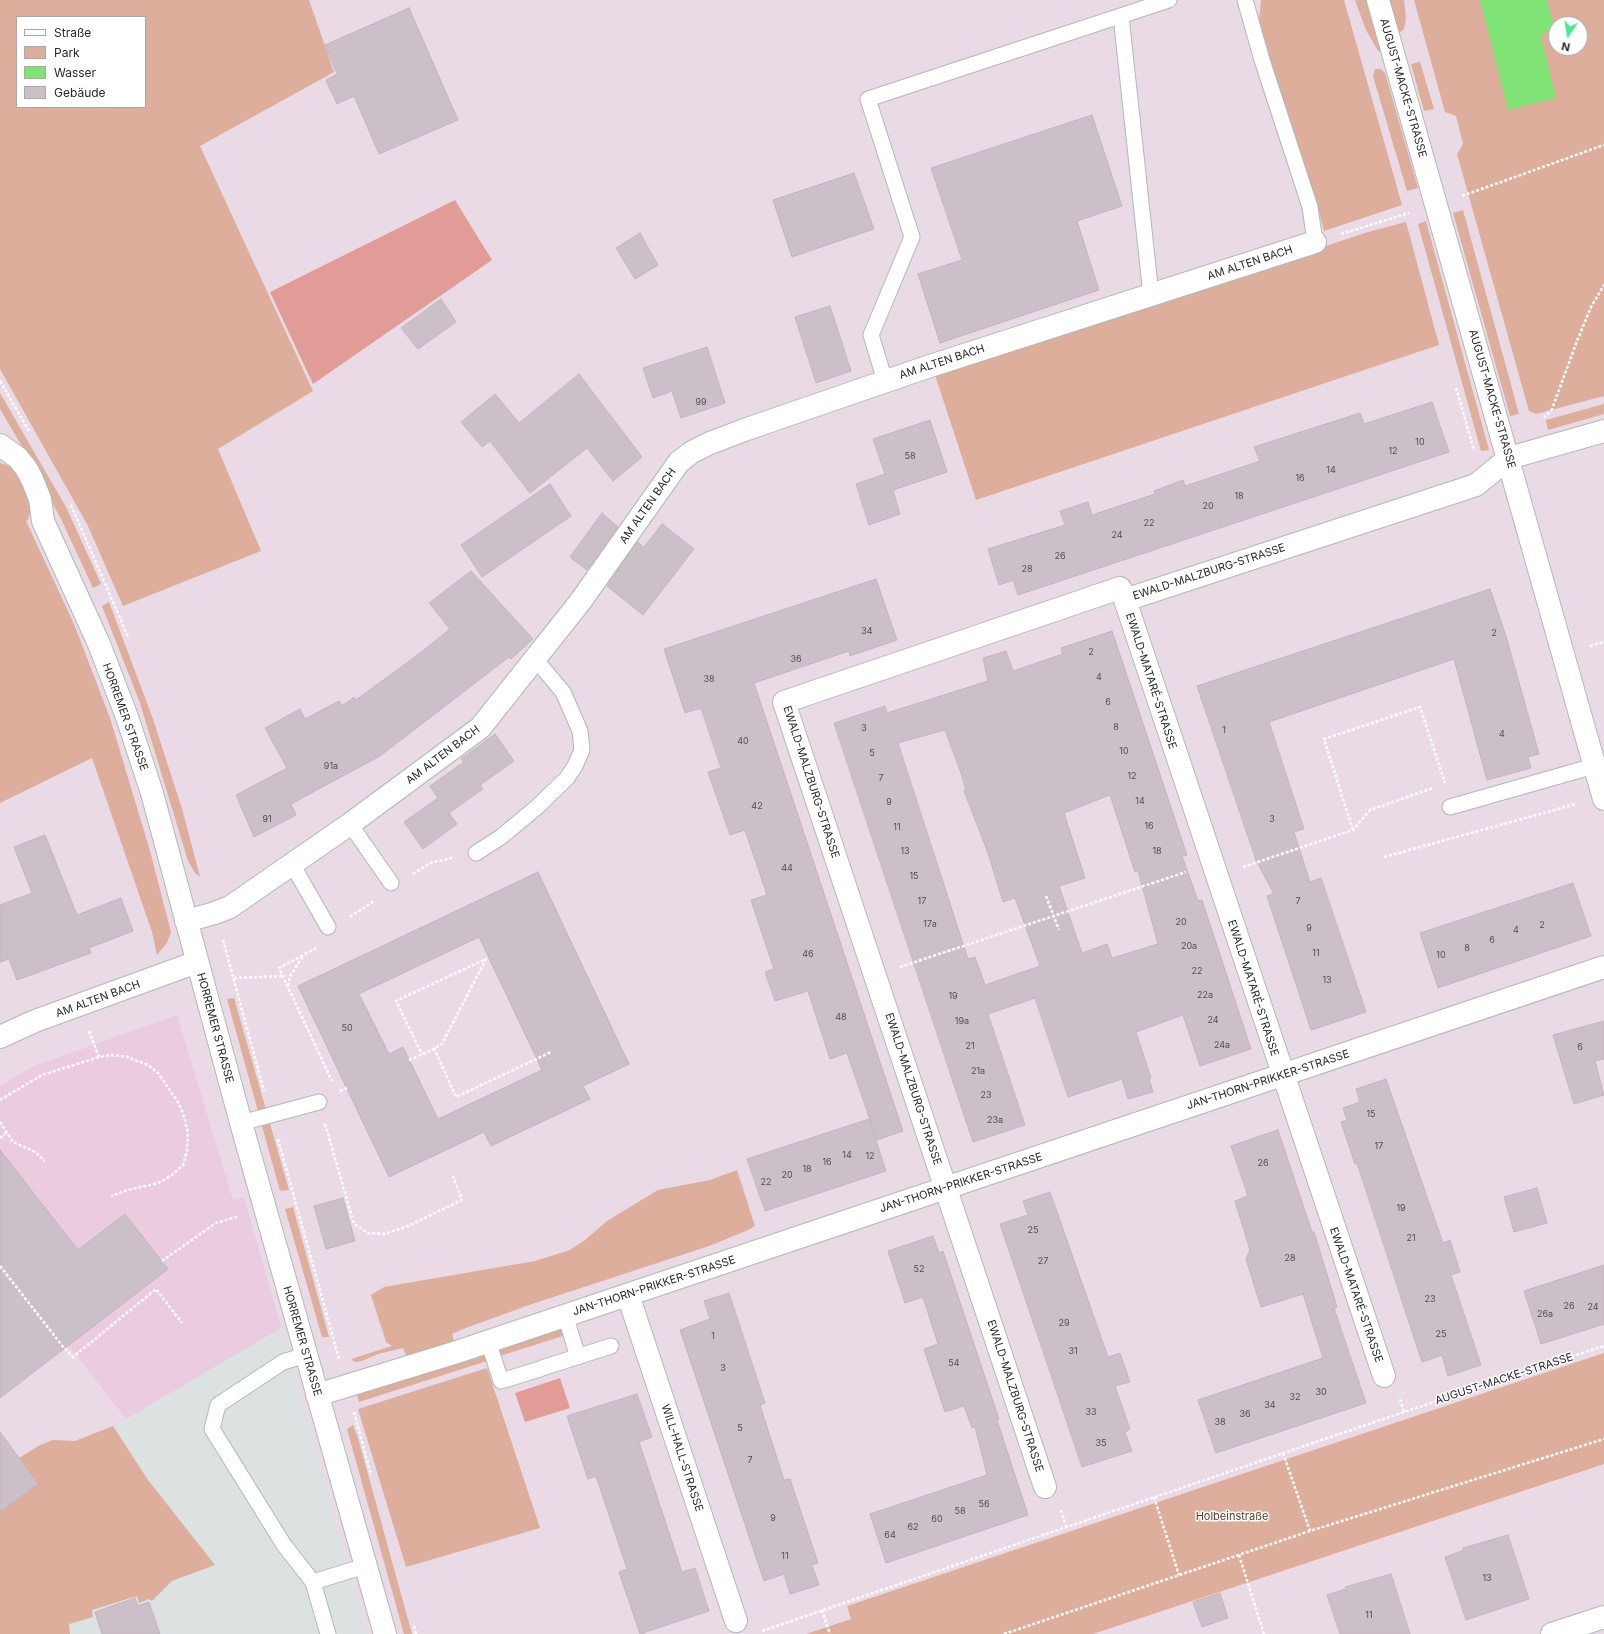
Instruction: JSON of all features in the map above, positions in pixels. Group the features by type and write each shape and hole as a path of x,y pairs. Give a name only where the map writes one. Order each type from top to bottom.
{"street":[{"name":"AUGUST-MACKE-STRASSE","path":"1378,0 1509,458 1604,798"},
{"name":"AM ALTEN BACH","path":"186,921 230,907 350,824 480,728 536,660 580,602 679,462 692,452 710,443 885,381 1315,242"},
{"path":"1509,458 1604,431"},
{"name":"HORREMER STRASSE","path":"0,444 18,458 32,479 40,499 43,521 99,644 127,717 152,793 241,1123 385,1634"},
{"name":"EWALD-MALZBURG-STRASSE","path":"1045,1487 784,702 1120,588 1124,600 1476,485 1509,458"},
{"name":"EWALD-MATARÉ-STRASSE","path":"1124,600 1282,1076 1384,1376"},
{"name":"AM ALTEN BACH","path":"0,1037 35,1022 197,962"},
{"name":"JAN-THORN-PRIKKER-STRASSE","path":"317,1395 628,1295 1604,967"},
{"name":"WILL-HALL-STRASSE","path":"628,1295 736,1621"},
{"path":"1552,1634 1604,1617"}],"lane":[{"path":"885,381 871,335 912,237 868,99 1170,0"},
{"path":"1245,0 1262,60 1310,206 1315,242"},
{"path":"1121,16 1152,295"},
{"path":"476,853 501,837 537,807 567,778 575,766 582,750 580,731 563,692 536,660"},
{"path":"1450,807 1594,766"},
{"path":"350,824 391,883"},
{"path":"292,864 328,927"},
{"path":"241,1123 319,1102"},
{"path":"565,1315 578,1357"},
{"path":"488,1341 501,1381 611,1346"},
{"path":"306,1355 283,1362 218,1405 212,1429 284,1545 313,1582 328,1634"},
{"path":"313,1582 365,1566"}],"path":[{"path":"1315,242 1402,215 1436,207 1604,145"},
{"path":"1544,419 1552,409 1582,327 1591,307 1604,285"},
{"path":"875,976 1054,916 1353,830 1370,810 1446,784 1420,706 1324,739 1353,830"},
{"path":"1384,857 1604,798"},
{"path":"412,875 430,863 476,853"},
{"path":"1046,896 1059,930"},
{"path":"346,920 376,899"},
{"path":"317,947 279,968 338,1092 319,1102 354,1224 368,1233 384,1234 408,1226 462,1200 453,1176"},
{"path":"288,987 290,976 305,954"},
{"path":"409,1060 422,1054 442,1044 486,958 396,1001 422,1054"},
{"path":"234,978 283,976"},
{"path":"79,1006 99,1057"},
{"path":"434,1048 456,1097 551,1052"},
{"path":"0,1100 42,1075 99,1057 114,1055 127,1057 148,1065 158,1073 178,1102 183,1113 188,1133 187,1151 182,1165 172,1175 158,1183 124,1191 111,1196"},
{"path":"0,1122 13,1142 34,1152 45,1161"},
{"path":"0,1138 6,1133"},
{"path":"162,1261 216,1223 295,1199"},
{"path":"0,1266 73,1357 156,1289 182,1323"},
{"name":"AUGUST-MACKE-STRASSE","path":"1283,1453 1604,1346"},
{"path":"1004,1634 1310,1531 1604,1439"},
{"path":"760,1632 1066,1526 1283,1453 1310,1531"},
{"path":"1154,1497 1179,1575"},
{"path":"1239,1555 1264,1634"},
{"path":"822,1610 830,1634"},
{"path":"766,1630 768,1634"}],"shaded area":[{"path":"455,200 492,260 313,384 270,292"},
{"path":"177,1015 233,1200 244,1197 281,1328 126,1419 0,1258 0,1086 34,1066"},
{"path":"281,1328 367,1634 0,1634 0,1493 50,1559 148,1480 113,1426"},
{"path":"560,1378 570,1408 525,1422 515,1393"}],"green space":[{"path":"0,0 309,0 334,72 200,146 313,391 218,449 261,551 123,606 88,526 0,369"},
{"path":"1261,0 1344,0 1402,205 1324,231 1315,197 1265,49 1259,21"},
{"path":"1355,0 1370,0 1386,59 1377,49 1366,30"},
{"path":"1387,0 1404,0 1406,19 1404,29 1398,34"},
{"path":"1414,0 1604,0 1604,396 1536,414 1529,411 1457,154 1463,144 1456,116 1445,112"},
{"path":"1420,62 1434,109 1424,111 1411,64"},
{"path":"1375,69 1381,69 1385,73 1418,188 1407,191 1373,76"},
{"path":"1463,210 1519,414 1510,416 1453,213"},
{"path":"1426,221 1489,450 1481,451 1418,224"},
{"path":"1406,222 1439,345 976,500 935,375 1368,232"},
{"path":"0,393 66,507 101,584 93,588 62,521 23,448 0,409"},
{"path":"1604,404 1604,414 1548,430 1546,420"},
{"path":"0,463 15,468 33,500 28,520 26,521 74,624 110,718 150,851 171,932 167,943 157,955 152,932 92,758 0,803"},
{"path":"109,602 153,719 183,812 200,877 195,873 188,861 140,703 102,606"},
{"path":"234,998 289,1190 280,1191 227,999"},
{"path":"737,1170 755,1226 746,1231 709,1246 529,1305 463,1329 452,1334 455,1345 408,1361 403,1348 378,1354 362,1361 355,1362 351,1359 392,1346 386,1342 371,1295 384,1287 535,1261 570,1250 585,1240 607,1221 658,1190 710,1180"},
{"path":"293,1207 329,1337 322,1337 285,1209"},
{"path":"563,1326 566,1335 500,1356 497,1346"},
{"path":"484,1351 487,1361 359,1402 356,1392"},
{"name":"Holbeinstraße","path":"1604,1353 1604,1464 1093,1634 806,1634 851,1619 847,1606"},
{"path":"487,1368 540,1528 406,1567 358,1409"},
{"path":"353,1425 358,1438 412,1634 404,1634 347,1429"},
{"path":"113,1426 148,1480 215,1565 172,1581 152,1601 149,1599 139,1603 137,1596 92,1610 93,1617 69,1624 70,1634 0,1634 0,1497 9,1505 38,1484 19,1458 40,1445 53,1440 75,1441"}],"water":[{"path":"1480,0 1547,0 1551,16 1548,16 1548,32 1540,34 1556,98 1508,110"}],"building":[{"path":"409,8 458,120 379,154 354,96 337,104 326,80 337,74 325,45"},
{"path":"1092,115 1122,206 1077,221 1099,290 940,343 918,274 962,260 931,168"},
{"path":"854,173 874,229 792,257 773,200"},
{"path":"640,233 658,265 635,279 616,248"},
{"path":"441,299 456,322 418,349 401,328"},
{"path":"830,306 851,371 816,383 795,317"},
{"path":"707,347 725,403 681,418 672,391 653,398 643,368"},
{"path":"579,374 642,457 613,481 587,448 530,493 490,441 482,447 461,422 495,394 519,423"},
{"path":"1432,402 1449,452 1018,595 1013,580 999,585 988,549 1065,525 1060,511 1088,502 1092,515 1155,494 1154,491 1183,480 1185,486 1260,461 1254,447 1360,413 1364,424"},
{"path":"930,420 947,472 893,490 900,514 869,525 856,484 885,474 873,439"},
{"path":"550,484 571,516 482,577 461,545"},
{"path":"602,513 618,527 587,570 570,557"},
{"path":"662,524 694,549 643,615 607,586 637,542 644,547"},
{"path":"471,571 533,639 511,659 509,657 380,756 291,804 296,815 254,837 236,795 287,768 265,728 300,709 305,719 339,701 342,706 354,697 356,700 420,653 450,629 429,603"},
{"path":"876,579 897,640 850,656 849,651 754,683 903,1131 877,1140 847,1053 830,1059 808,991 775,1001 765,972 774,969 751,900 767,895 745,830 730,835 708,772 721,768 701,708 685,713 664,649"},
{"path":"1490,589 1506,636 1539,754 1528,757 1531,768 1487,780 1454,659 1269,722 1304,829 1294,832 1310,882 1321,878 1366,1012 1311,1030 1267,896 1274,894 1256,860 1197,686"},
{"path":"1112,631 1187,855 1182,856 1198,901 1202,900 1251,1049 1200,1066 1183,1015 1136,1032 1151,1078 1149,1079 1153,1092 1128,1099 1122,1079 1068,1097 1035,998 988,1014 1025,1125 973,1142 834,723 885,706 887,713 988,681 983,658 1006,651 1013,671 1063,654 1061,648","holes":["945,730 962,776 966,790 964,791 988,853 1003,902 1015,898 1040,966 985,985 975,957 968,959 898,743","1110,795 1135,872 1138,871 1158,944 1112,958 1107,944 1082,953 1059,886 1085,878 1064,813"]},
{"path":"495,734 514,761 480,785 483,789 449,813 457,824 423,849 404,822 438,798 430,786 464,762 461,759"},
{"path":"45,835 77,915 121,898 133,931 89,948 91,953 17,980 9,959 0,962 0,905 32,893 14,847"},
{"path":"538,872 629,1064 583,1086 590,1099 491,1146 484,1132 389,1177 298,986","holes":["479,937 542,1070 438,1119 403,1047 389,1054 359,994"]},
{"path":"1573,883 1591,936 1438,988 1420,933"},
{"path":"1604,1021 1604,1059 1595,1061 1604,1095 1574,1104 1553,1035"},
{"path":"1386,1079 1443,1243 1450,1240 1460,1272 1451,1275 1481,1365 1448,1376 1442,1355 1422,1362 1357,1163 1355,1164 1341,1122 1347,1120 1343,1108 1360,1102 1356,1089"},
{"path":"869,1119 886,1171 765,1211 747,1159"},
{"path":"1278,1130 1312,1232 1314,1232 1337,1307 1334,1308 1366,1403 1216,1453 1198,1400 1323,1358 1303,1294 1261,1307 1246,1259 1250,1250 1235,1201 1248,1196 1231,1146"},
{"path":"0,1150 78,1250 125,1214 168,1269 0,1398"},
{"path":"1537,1188 1547,1223 1514,1232 1504,1197"},
{"path":"1050,1192 1108,1357 1120,1353 1130,1382 1115,1386 1130,1429 1125,1432 1132,1451 1082,1467 1000,1224 1028,1215 1023,1201"},
{"path":"343,1198 355,1241 326,1249 314,1206"},
{"path":"933,1236 939,1253 943,1251 999,1419 997,1420 1028,1515 886,1563 870,1514 987,1475 975,1427 972,1428 964,1406 945,1412 924,1349 938,1344 923,1297 905,1303 888,1251"},
{"path":"1604,1265 1604,1324 1541,1344 1524,1291"},
{"path":"729,1293 765,1403 760,1405 784,1480 790,1479 818,1563 812,1565 819,1585 790,1594 784,1574 764,1581 680,1330 710,1319 704,1301"},
{"path":"637,1394 652,1437 639,1442 682,1572 695,1568 709,1611 640,1634 619,1572 627,1569 596,1476 588,1479 567,1416"},
{"path":"0,1432 38,1484 0,1512"},
{"path":"1508,1535 1529,1599 1466,1620 1445,1557 1464,1550 1463,1548"},
{"path":"1391,1574 1410,1634 1340,1634 1327,1595 1346,1589 1345,1587"},
{"path":"1220,1593 1228,1618 1202,1627 1193,1602"},
{"path":"135,1598 138,1606 149,1602 160,1634 102,1634 95,1612"}]}
